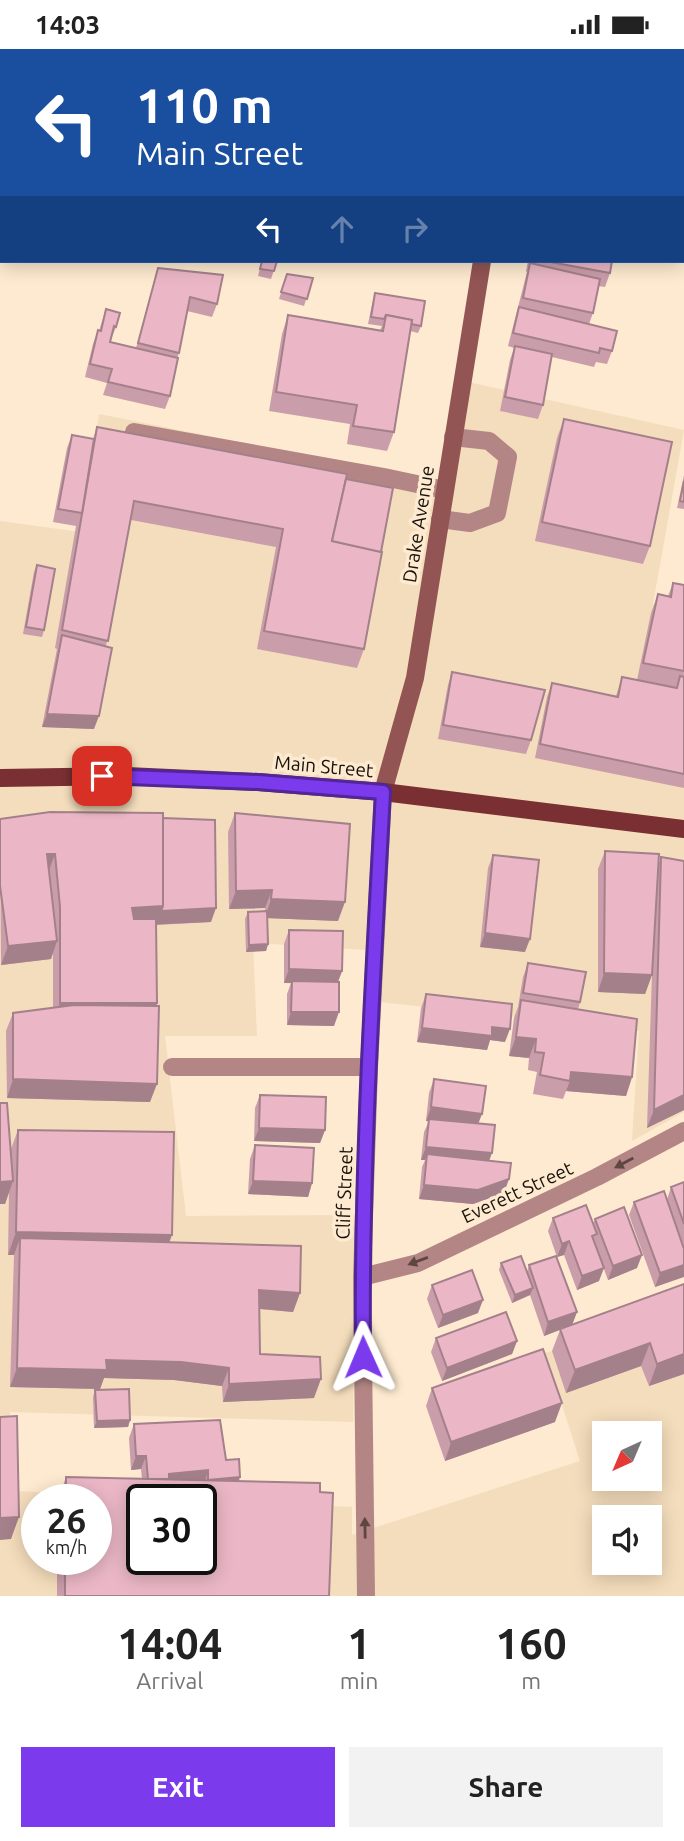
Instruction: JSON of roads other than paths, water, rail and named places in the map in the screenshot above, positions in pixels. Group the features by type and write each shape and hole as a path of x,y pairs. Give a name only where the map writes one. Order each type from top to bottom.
{"main road":[{"name":"Main Street","path":"0,778 127,776 258,782 383,792 684,829"}],"street":[{"name":"Drake Avenue","path":"383,792 415,678 482,263"},
{"path":"134,432 445,490"},
{"path":"440,519 470,523 497,513 508,457 489,441 453,437"},
{"name":"Cliff Street","path":"366,1596 362,1277 383,792"},
{"path":"172,1067 369,1067"},
{"name":"Everett Street","path":"362,1277 418,1262 597,1177 684,1131"}]}
